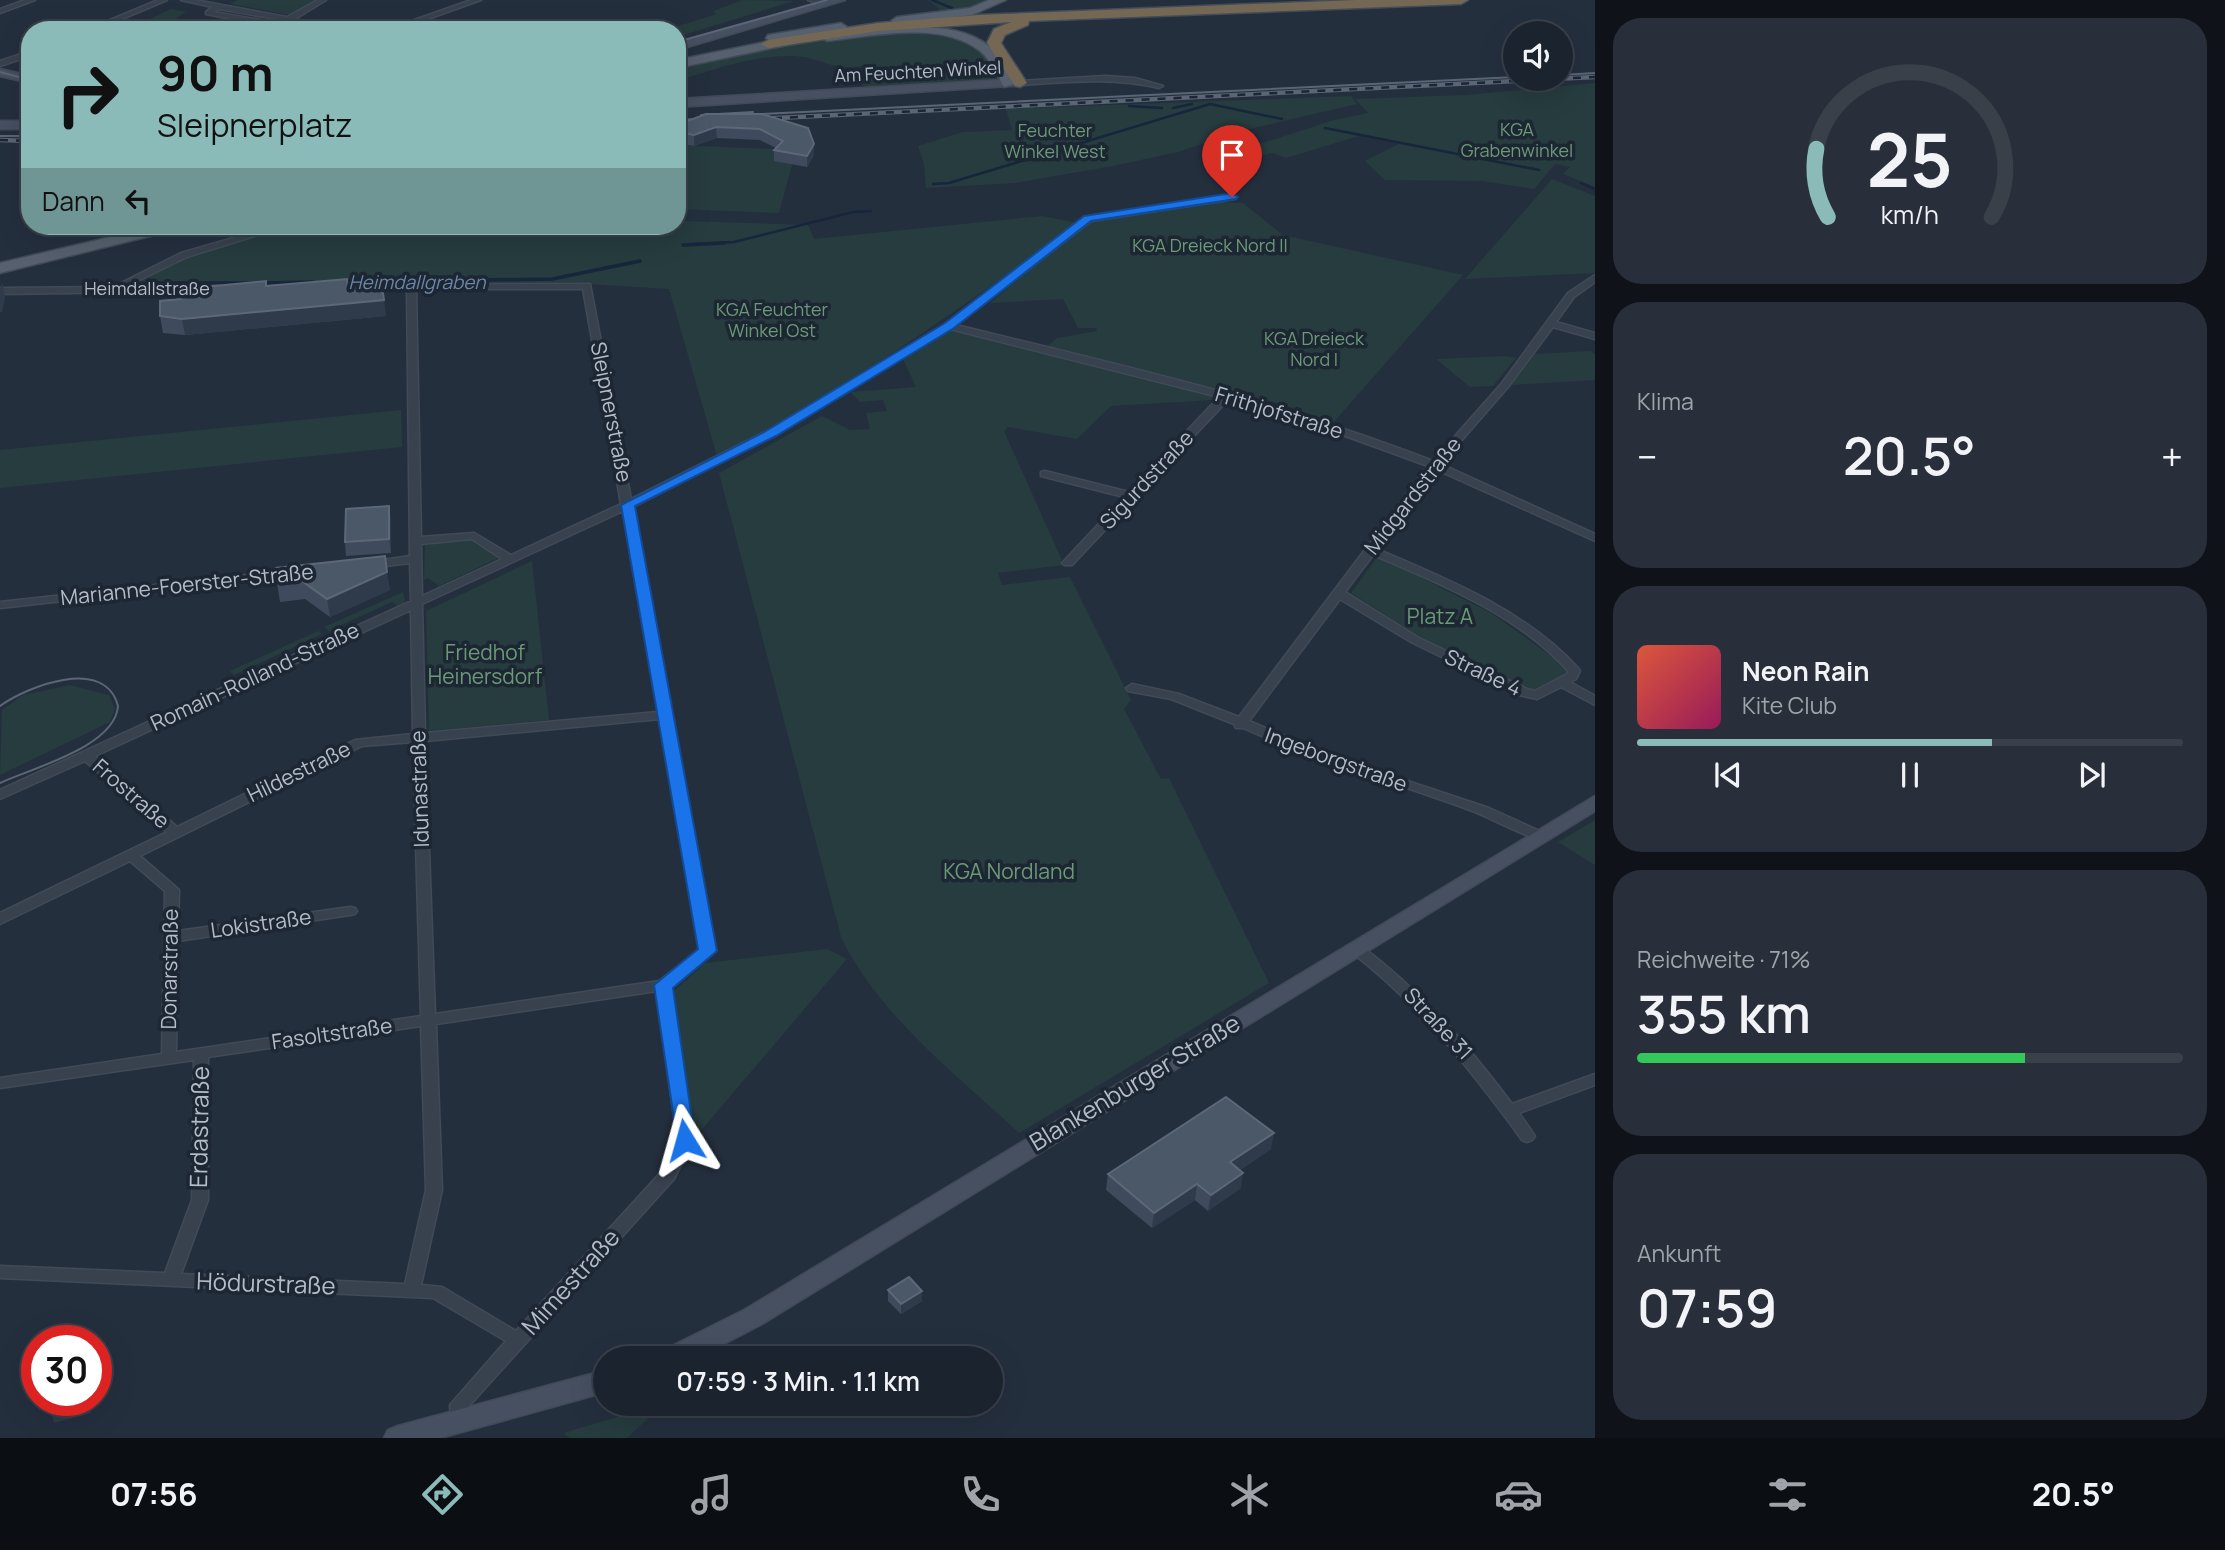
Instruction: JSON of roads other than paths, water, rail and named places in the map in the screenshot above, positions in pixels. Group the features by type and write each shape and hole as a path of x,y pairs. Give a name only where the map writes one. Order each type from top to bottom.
{"highway":[{"path":"1103,0 1232,4"},
{"path":"906,20 1342,0"},
{"path":"768,44 878,27 1056,15 1461,0"},
{"path":"1015,84 995,45 996,35 1015,24 1056,15"}],"main road":[{"path":"686,44 840,0"},
{"path":"686,56 817,30 972,11 1000,0"},
{"path":"686,62 768,44 884,32 949,35 986,50 1015,84"},
{"path":"0,72 21,78"},
{"name":"Am Feuchten Winkel","path":"686,102 1015,84"},
{"path":"0,125 21,125"},
{"path":"0,258 104,235"},
{"path":"0,268 137,235"},
{"name":"Blankenburger Straße","path":"696,1346 753,1317 1595,802"},
{"path":"398,1438 593,1385"}],"street":[{"path":"0,11 32,0"},
{"path":"112,21 164,0"},
{"path":"184,0 301,21"},
{"path":"232,0 208,13 253,21"},
{"path":"287,21 323,0"},
{"path":"416,21 478,0"},
{"path":"811,0 826,4"},
{"path":"239,21 255,12"},
{"path":"0,64 21,56"},
{"name":"Am Feuchten Winkel","path":"1015,84 1105,78 1135,80 1159,86"},
{"name":"Romain-Rolland-Straße","path":"0,795 628,505 771,433 949,326 1088,219 1232,197"},
{"path":"113,289 184,255 250,235"},
{"name":"Midgardstraße","path":"1240,725 1434,466 1506,385 1571,295 1595,278"},
{"path":"322,287 411,286"},
{"name":"Sleipnerstraße","path":"411,286 587,286 708,951 663,985"},
{"name":"Idunastraße","path":"411,286 414,541 434,1190 412,1290"},
{"name":"Heimdallstraße","path":"0,291 227,288"},
{"path":"1550,323 1595,336"},
{"name":"Frithjofstraße","path":"949,326 1226,396 1332,428 1434,466 1595,538"},
{"name":"Sigurdstraße","path":"1068,563 1226,396"},
{"path":"1045,474 1131,496"},
{"path":"414,541 474,536 510,559"},
{"path":"1370,550 1453,587 1534,635 1566,659 1574,671 1572,676 1561,682"},
{"path":"356,566 415,559"},
{"name":"Marianne-Foerster-Straße","path":"0,605 306,571"},
{"name":"Straße 4","path":"1338,593 1424,644 1523,692 1537,695 1561,682"},
{"path":"1561,682 1595,701"},
{"name":"Ingeborgstraße","path":"1132,688 1173,696 1240,725 1379,778 1501,816 1539,836"},
{"name":"Hildestraße","path":"0,919 359,743 666,715"},
{"name":"Frostraße","path":"86,755 176,833"},
{"name":"Donarstraße","path":"131,855 172,890 169,1058"},
{"name":"Lokistraße","path":"172,937 350,911"},
{"name":"Straße 31","path":"1355,948 1393,977 1445,1028 1527,1136"},
{"name":"Fasoltstraße","path":"0,1083 663,985"},
{"name":"Mimestraße","path":"460,1421 459,1405 668,1175 685,1140 663,985"},
{"name":"Erdastraße","path":"171,1280 200,1200 201,1053"},
{"path":"1509,1111 1595,1079"},
{"name":"Hödurstraße","path":"0,1272 436,1292 518,1340"}],"waterway":[{"path":"932,0 952,8"},
{"path":"1173,108 1192,104"},
{"path":"933,184 949,183 1210,104 1282,119"},
{"path":"1129,106 1162,108"},
{"path":"1325,128 1539,170"},
{"path":"1581,183 1595,189"},
{"name":"Heimdallgraben","path":"694,244 734,242 853,212 871,211"},
{"name":"Heimdallgraben","path":"683,245 724,243"},
{"name":"Heimdallgraben","path":"343,282 552,279 640,261"},
{"name":"Heimdallgraben","path":"262,283 313,282"},
{"name":"Heimdallgraben","path":"149,283 254,283"}],"tram line":[{"path":"686,39 827,0"},
{"path":"0,72 21,78"},
{"path":"1573,74 1595,73"},
{"path":"744,115 1503,78"},
{"path":"701,115 753,112"},
{"path":"686,119 712,118"},
{"path":"0,136 21,136"},
{"path":"0,706 46,684 82,679 98,682 110,691 118,706 113,720 103,733 88,744 51,763 0,783"}],"railway":[{"path":"758,119 1595,77"},
{"path":"686,122 702,121"},
{"path":"0,140 21,141"}],"park label":[{"name":"KGA Grabenwinkel","path":"1517,140"},
{"name":"Feuchter Winkel West","path":"1055,141"},
{"name":"KGA Dreieck Nord II","path":"1210,246"},
{"name":"KGA Feuchter Winkel Ost","path":"772,320"},
{"name":"KGA Dreieck Nord I","path":"1314,349"},
{"name":"Platz A","path":"1440,617"},
{"name":"Friedhof Heinersdorf","path":"485,665"},
{"name":"KGA Nordland","path":"1009,872"}]}
